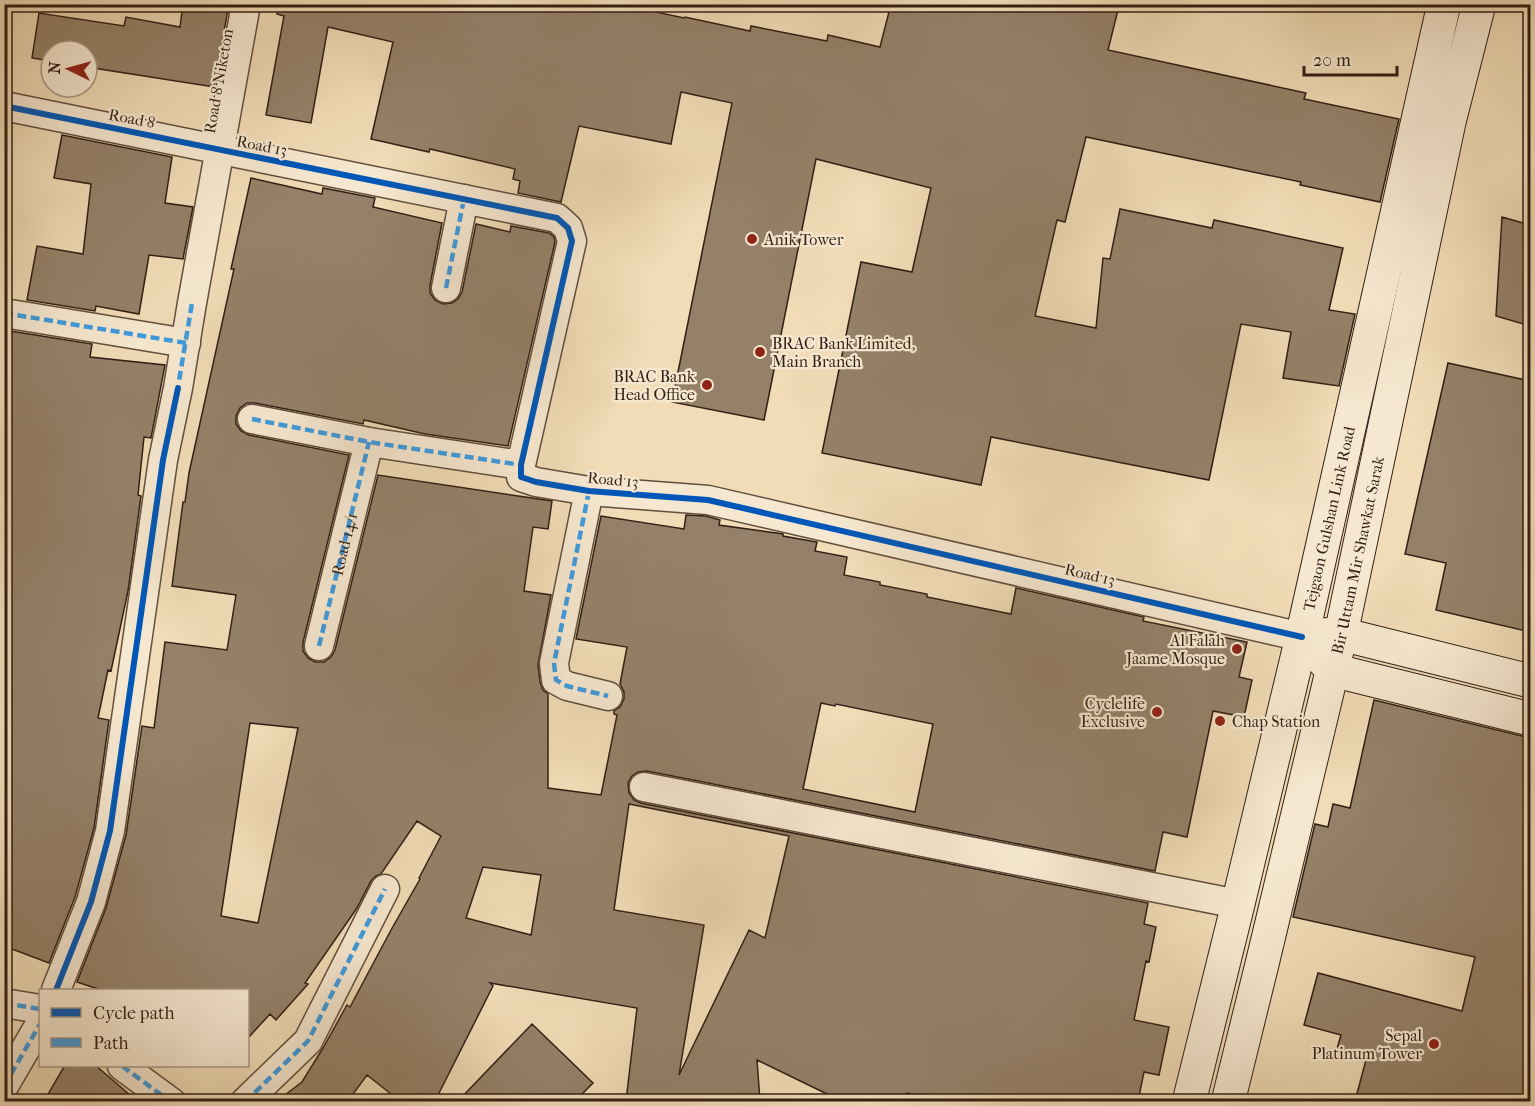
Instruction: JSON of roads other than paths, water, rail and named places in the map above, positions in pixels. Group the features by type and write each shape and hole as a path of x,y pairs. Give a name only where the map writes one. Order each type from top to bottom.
{"main road":[{"name":"Tejgaon Gulshan Link Road","path":"1189,1101 1302,637 1444,4"},
{"name":"Bir Uttam Mir Shawkat Sarak","path":"1228,1101 1341,634 1446,134 1479,4"},
{"path":"1302,637 1341,634 1530,681"},
{"path":"1302,637 1332,670 1530,719"}],"street":[{"name":"Road 8 Niketon","path":"56,989 91,902 110,831 163,460 178,388 246,4"},
{"name":"Road 8","path":"4,106 220,150"},
{"name":"Road 13","path":"220,150 557,218 568,228 572,241 521,465 521,477 536,482 589,491 708,500 1302,637"},
{"path":"446,288 464,199"},
{"path":"4,314 186,343"},
{"path":"252,419 369,442 521,465"},
{"name":"Road 14/1","path":"319,646 369,442"},
{"path":"589,491 554,663 556,680 567,687 608,696"},
{"path":"644,787 1238,904"},
{"path":"245,1101 308,1041 385,889"},
{"path":"4,1003 39,1009"},
{"path":"4,1086 39,1026"},
{"path":"125,1067 171,1101"}],"place":[{"name":"Anik Tower","path":"752,239"},
{"name":"BRAC Bank Limited, Main Branch","path":"760,352"},
{"name":"BRAC Bank Head Office","path":"707,385"},
{"name":"Al Falah Jaame Mosque","path":"1237,649"},
{"name":"Cyclelife Exclusive","path":"1157,712"},
{"name":"Chap Station","path":"1220,721"},
{"name":"Sepal Platinum Tower","path":"1434,1044"}]}
